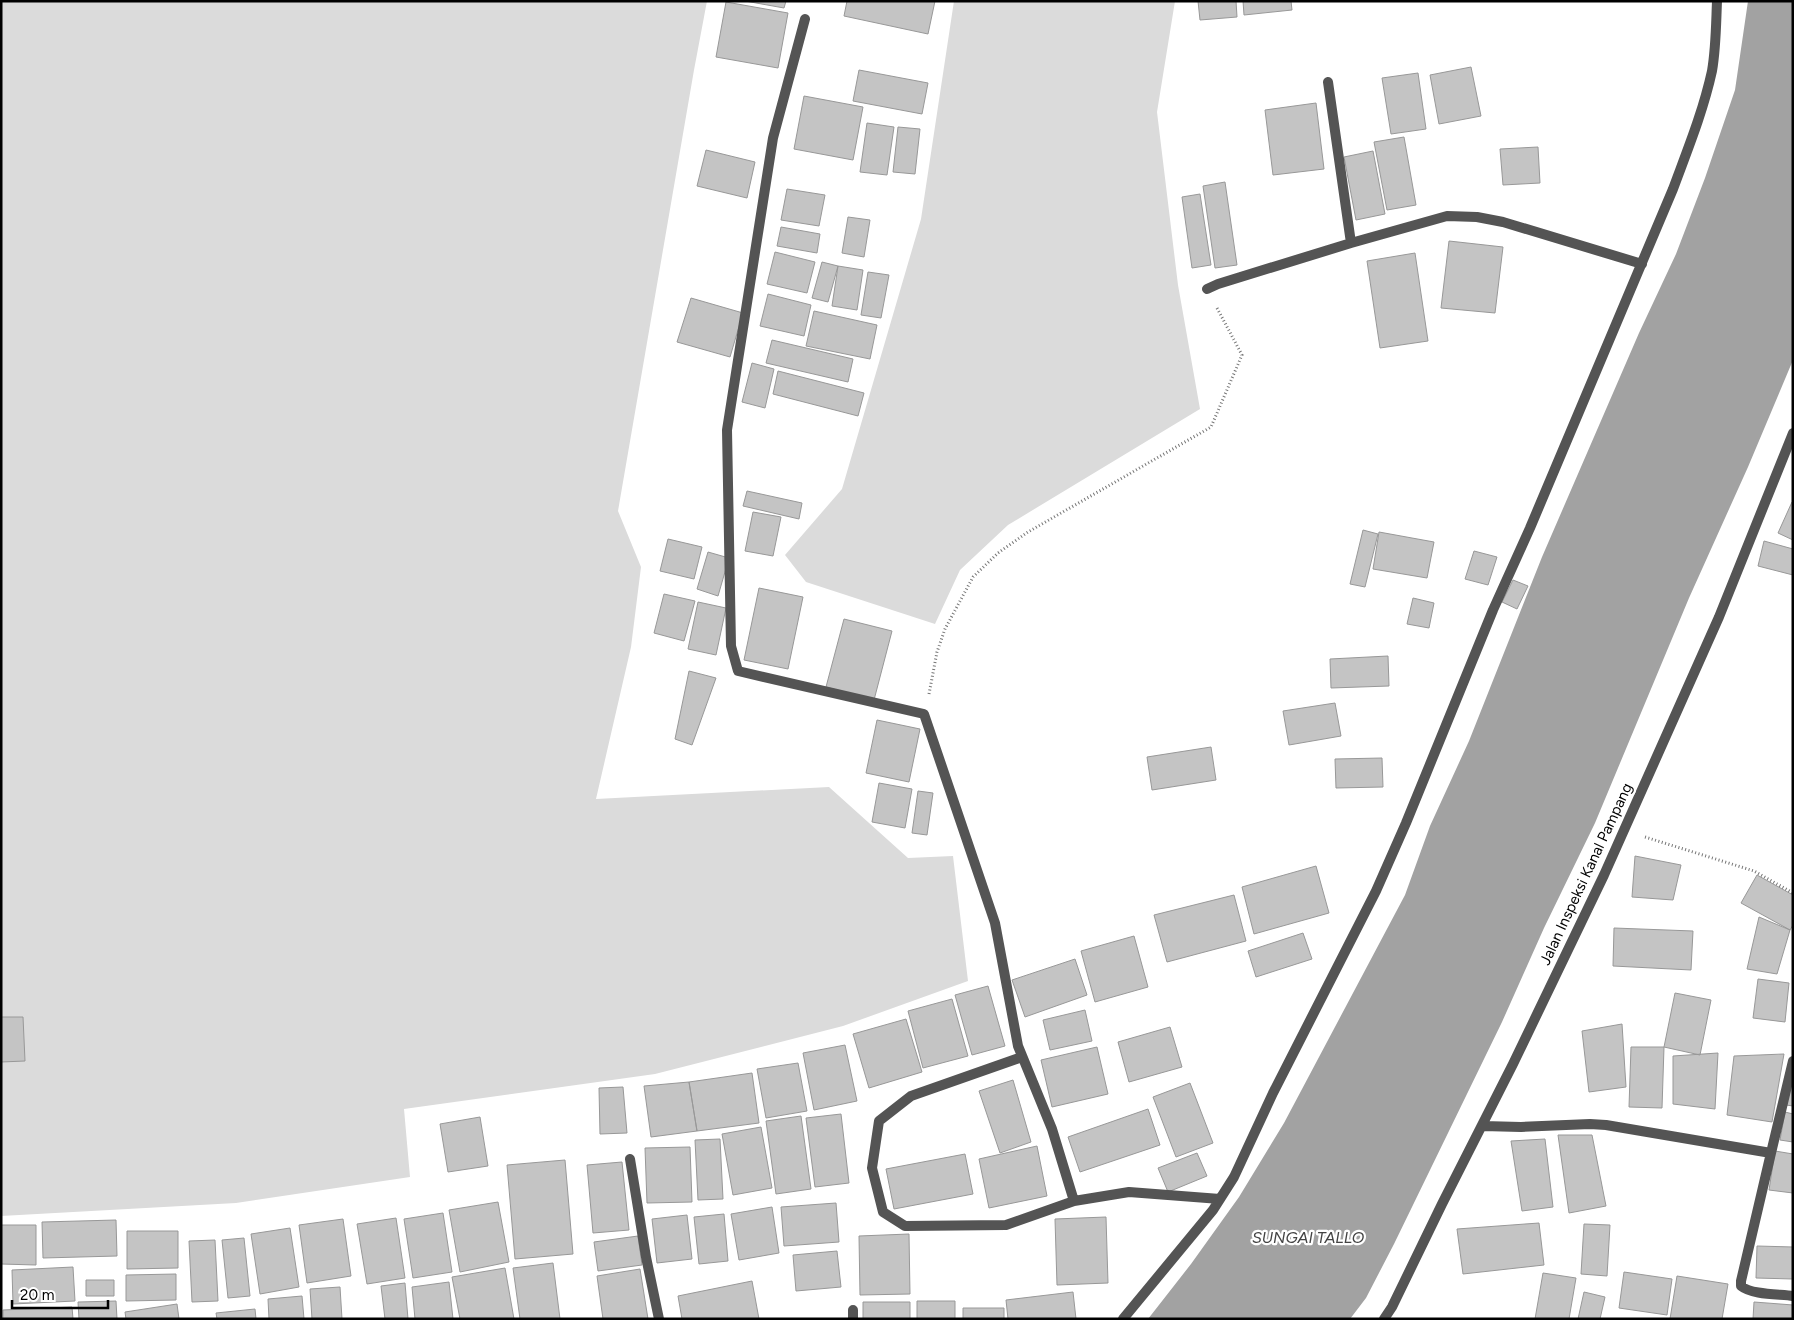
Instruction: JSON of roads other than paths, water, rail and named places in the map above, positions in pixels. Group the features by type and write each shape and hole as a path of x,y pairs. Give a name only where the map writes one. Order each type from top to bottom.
{"street":[{"path":"1123,1319 1213,1210 1234,1177 1277,1085 1387,865 1406,823 1493,610 1530,528 1676,180 1706,94 1715,49 1717,1"},
{"path":"805,19 773,138 727,430 731,646 738,671 924,714 995,924 1018,1046 1052,1129 1074,1201"},
{"path":"1328,82 1351,243"},
{"path":"1207,289 1351,243 1448,216 1477,216 1503,222 1642,264"},
{"name":"Jalan Inspeksi Kanal Pampang","path":"1384,1319 1392,1307 1442,1204 1483,1126 1600,883 1720,617 1793,432"},
{"path":"1022,1057 912,1096 879,1121 872,1168 883,1212 905,1226 1006,1225 1074,1201 1129,1192 1220,1199"},
{"path":"1793,1061 1741,1281 1741,1286 1745,1289 1793,1296"},
{"path":"1483,1126 1606,1125 1771,1153"},
{"path":"630,1159 646,1257 659,1319"}],"water":[{"name":"SUNGAI TALLO","path":"1748,1 1793,1 1793,360 1748,467 1689,598 1595,823 1544,928 1502,1022 1394,1244 1366,1298 1350,1319 1148,1319 1191,1264 1239,1197 1284,1123 1405,895 1430,826 1469,741 1542,557 1639,333 1676,254 1705,178 1735,90"}]}
